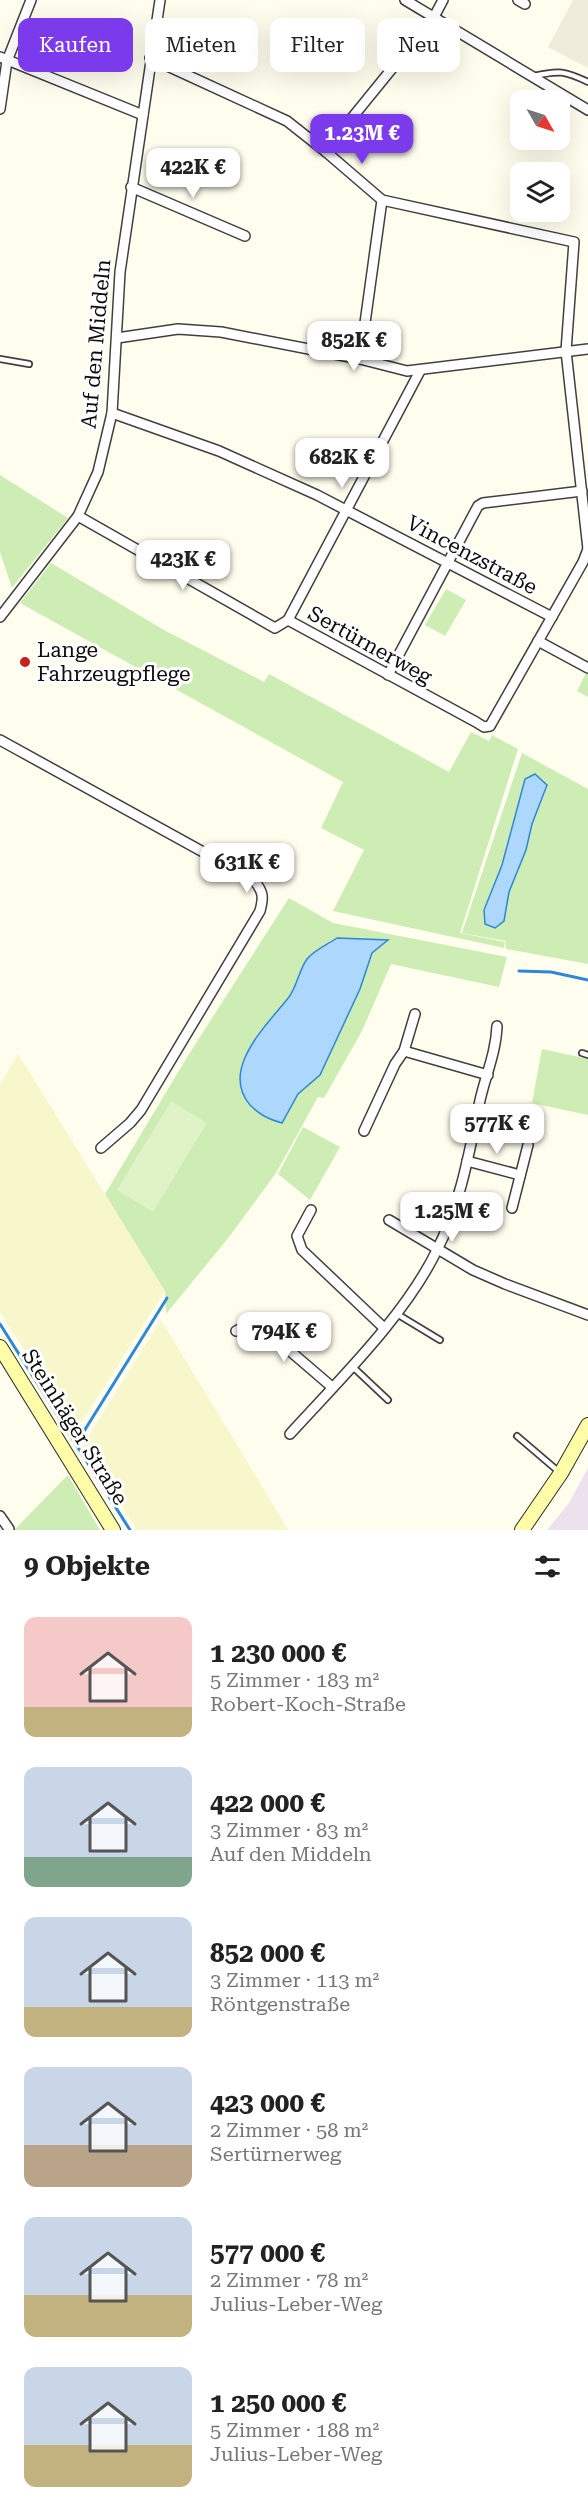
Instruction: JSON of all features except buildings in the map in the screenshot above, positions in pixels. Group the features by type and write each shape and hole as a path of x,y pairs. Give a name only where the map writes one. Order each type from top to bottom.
{"main road":[{"name":"Steinhäger Straße","path":"0,1347 113,1530"},
{"path":"522,1530 561,1473 588,1425"}],"street":[{"path":"0,109 4,59 31,0"},
{"name":"Auf den Middeln","path":"157,18 160,0"},
{"path":"405,0 588,110"},
{"path":"326,151 434,17 443,0"},
{"path":"4,59 143,116"},
{"name":"Auf den Middeln","path":"0,617 78,516 98,472 112,413 120,272 148,72"},
{"path":"180,72 287,121 326,151 382,200 574,242 566,351 588,549 583,562 538,641 588,668"},
{"path":"131,187 245,236"},
{"path":"360,359 382,200"},
{"path":"117,338 178,329 221,332 360,359 407,371 588,349"},
{"path":"288,620 420,371"},
{"name":"Vincenzstraße","path":"112,413 219,451 346,511 552,617"},
{"path":"388,675 478,506 483,503 582,491"},
{"name":"Sertürnerweg","path":"78,516 275,628 288,620 484,727 490,726 538,641"},
{"path":"0,740 254,880 263,891 264,898 260,911 141,1110 130,1123 101,1148"},
{"path":"364,1131 395,1064 404,1051 415,1014"},
{"path":"290,1434 397,1314 437,1250 457,1200 482,1089 488,1075 497,1026"},
{"path":"404,1051 488,1075"},
{"path":"512,1208 528,1145"},
{"path":"467,1161 520,1175"},
{"path":"311,1210 297,1236 302,1250 383,1328"},
{"path":"389,1220 437,1250 505,1284 588,1315"},
{"path":"237,1330 255,1321 332,1387"},
{"path":"0,1516 9,1529"}],"lane":[{"path":"532,76 554,71 568,72 588,82"},
{"path":"0,359 29,364"},
{"path":"582,1053 588,1055"},
{"path":"397,1314 440,1340"},
{"path":"352,1365 388,1400"},
{"path":"517,1436 561,1473"}],"shaded area":[{"path":"573,0 588,0 588,68 548,47"},
{"path":"588,1468 588,1530 547,1530 569,1503"}],"green space":[{"path":"0,475 68,518 12,588 0,552"},
{"path":"51,563 164,630 264,682 269,674 449,772 471,732 489,741 492,735 518,749 460,933 505,942 504,948 333,911 364,850 321,828 343,782 20,603"},
{"path":"446,589 466,600 445,636 425,625"},
{"path":"588,671 588,697 577,691"},
{"path":"522,753 588,789 588,964 506,949 506,941 462,933","holes":["547,786 532,824 526,850 509,892 484,910 502,865"]},
{"path":"289,898 333,923 507,957 499,987 391,964 362,1031 324,1098 318,1097 276,1173 229,1237 166,1314 165,1291 105,1194 189,1054","holes":["387,941 372,953 360,989 320,1074 298,1094 249,1048 291,994 307,958"]},
{"path":"542,1049 588,1059 588,1115 532,1103"},
{"path":"18,1054 165,1291 76,1431 0,1312 0,1084"},
{"path":"171,1101 207,1123 153,1212 117,1190"},
{"path":"303,1127 340,1147 310,1200 278,1174"},
{"path":"161,1320 288,1530 137,1530 83,1445"},
{"path":"68,1475 100,1530 15,1530 15,1529"}],"water":[{"path":"535,774 547,785 532,824 526,850 509,892 504,921 495,928 485,924 484,910 502,865 525,779"},
{"path":"337,938 388,940 372,953 360,989 320,1075 298,1094 282,1123 264,1116 250,1105 242,1091 240,1077 243,1062 259,1034 292,993 307,959"}],"waterway":[{"path":"519,971 551,972 588,980"},
{"path":"76,1444 167,1298"},
{"path":"0,1324 130,1530"}],"place":[{"name":"Lange Fahrzeugpflege","path":"25,662"}]}
